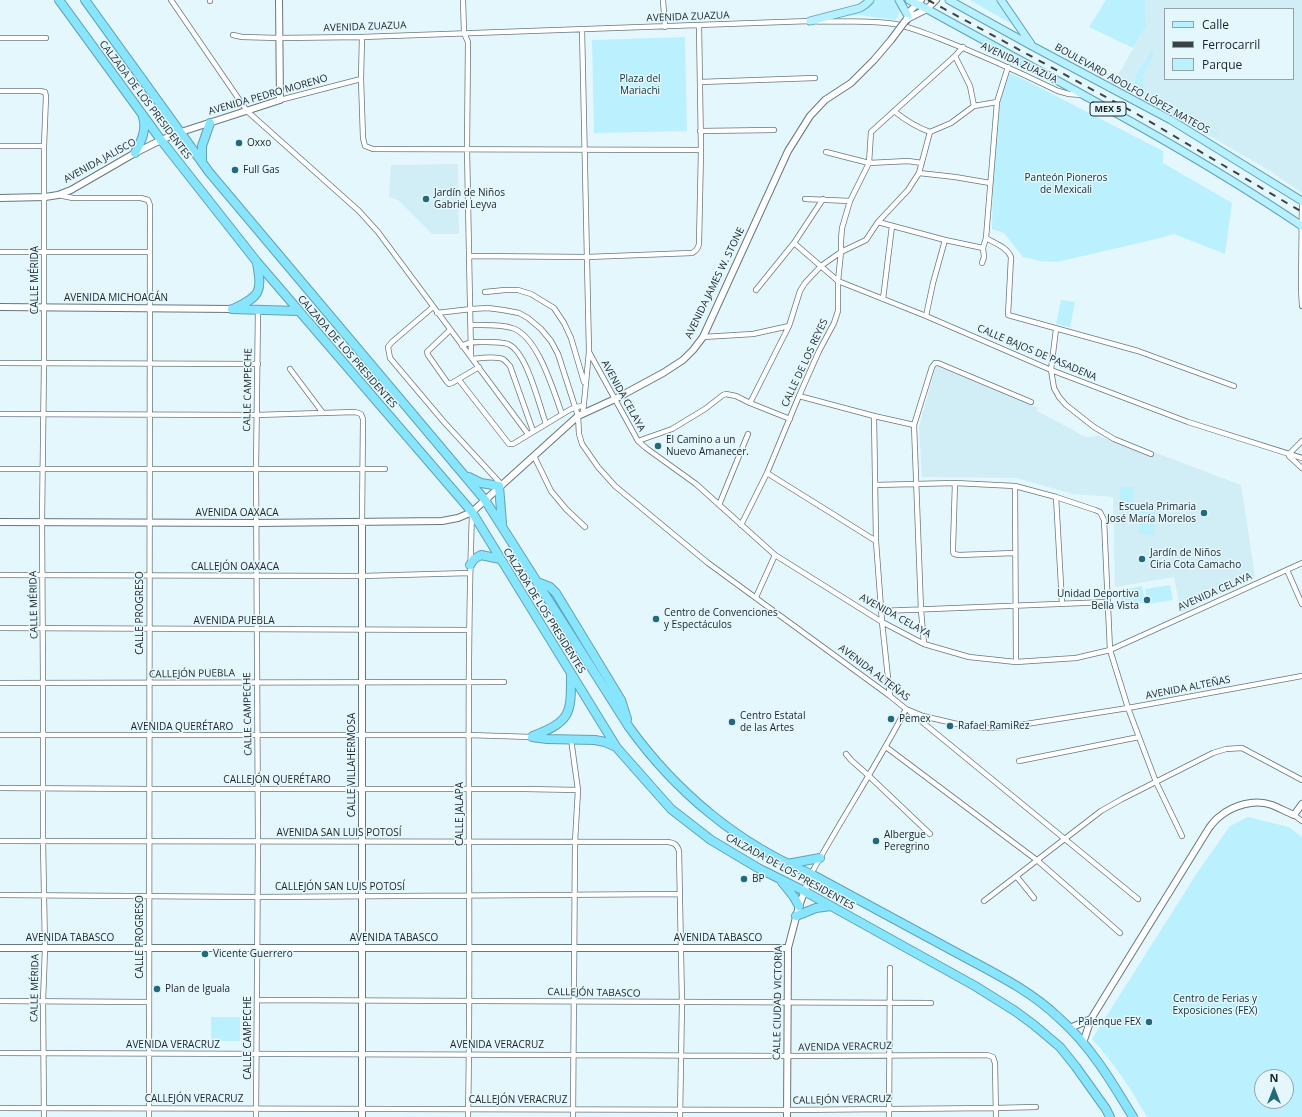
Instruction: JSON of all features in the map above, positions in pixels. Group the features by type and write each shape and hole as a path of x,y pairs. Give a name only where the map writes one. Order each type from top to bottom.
{"highway":[{"name":"CALZADA DE LOS PRESIDENTES","path":"59,0 161,140 257,262 472,512 616,748 671,809 711,840 758,868 804,891 975,986 1015,1011 1060,1047 1076,1067 1110,1117"},
{"name":"CALZADA DE LOS PRESIDENTES","path":"85,0 202,162 235,204 485,500 629,727 645,750 668,775 712,816 751,843 787,864 811,874 998,975 1034,997 1058,1016 1083,1043 1118,1092 1133,1117"},
{"path":"135,153 144,134 143,114"},
{"path":"202,162 202,146 210,123"},
{"path":"232,309 253,298 258,293 260,286 257,262"},
{"path":"232,309 298,311"},
{"path":"466,476 481,483 500,485 502,526"},
{"path":"470,569 474,559 481,555 500,559"},
{"path":"532,737 555,727 564,720 571,703 571,673"},
{"path":"532,737 605,742 616,748"},
{"path":"787,864 820,858"},
{"path":"780,879 799,906"},
{"path":"796,916 816,908 831,906"}],"main road":[{"path":"810,21 860,8 870,0"},
{"path":"899,0 907,18"},
{"name":"MEX 5","path":"909,0 919,2 927,9 1204,163 1302,225"},
{"name":"BOULEVARD ADOLFO LÓPEZ MATEOS","path":"949,0 1171,120 1302,201"},
{"path":"1001,0 1032,46"}],"street":[{"path":"171,0 247,111 359,211 378,232 462,346 530,432"},
{"path":"279,0 280,100"},
{"path":"463,0 464,33 468,42 467,149 472,358"},
{"path":"663,0 664,27"},
{"name":"AVENIDA JAMES W. STONE","path":"907,18 927,9 936,0"},
{"name":"AVENIDA JAMES W. STONE","path":"472,512 500,485 580,415 615,399 663,373 683,360 693,350 703,337 788,151 798,134 810,116 825,100 851,83 874,60 919,2"},
{"name":"AVENIDA ZUAZUA","path":"233,35 242,37 279,38 362,37 810,21 894,24 908,27 963,47 1058,91 1084,96"},
{"path":"470,256 587,257 692,253 698,248 701,150 699,25"},
{"path":"580,415 584,404 589,352 582,29"},
{"path":"362,37 361,79 363,138 365,146 373,149 701,150"},
{"path":"0,38 46,38"},
{"path":"963,47 894,111 906,121 930,132 951,123 974,106 997,102"},
{"path":"955,56 970,86 974,106"},
{"path":"982,262 984,257 983,248 986,238 997,102 1008,67"},
{"path":"700,82 815,78"},
{"name":"AVENIDA PEDRO MORENO","path":"161,140 181,132 280,100 361,79"},
{"name":"CALLE MÉRIDA","path":"0,91 40,91 45,92 46,96 44,146 44,362 42,468 43,840 45,949 43,1001 44,1117"},
{"name":"CALLE DE LOS REYES","path":"741,524 767,473 819,351 834,323 838,311 838,281 842,228 850,201 869,163 870,132 894,111"},
{"path":"700,131 774,130"},
{"path":"750,403 789,326 800,291 811,275 821,266 841,252 866,240 878,222 908,190 919,173 930,132"},
{"name":"AVENIDA JALISCO","path":"0,198 44,198 58,195 71,190 135,153 161,140"},
{"path":"0,146 44,146"},
{"path":"826,152 869,163 908,161 922,163"},
{"path":"919,173 990,183"},
{"name":"CALLE PROGRESO","path":"58,195 73,198 141,198 148,200 150,205 150,683 148,841 149,1117"},
{"path":"806,199 850,201"},
{"path":"756,290 794,243 823,199"},
{"path":"1302,201 1302,306"},
{"path":"878,222 945,240 983,248"},
{"path":"883,298 892,226"},
{"path":"986,238 1006,250 1011,257 1008,315 1138,351 1234,386"},
{"path":"926,316 933,283 945,240"},
{"name":"CALLE BAJOS DE PASADENA","path":"794,243 838,281 883,298 1051,370 1188,422 1302,458"},
{"path":"0,252 149,252"},
{"path":"485,292 518,290 531,294 554,308 564,323 571,338 585,385"},
{"name":"AVENIDA MICHOACÁN","path":"0,307 232,309"},
{"path":"433,307 392,342 388,347 390,358 500,485"},
{"path":"437,313 488,308 519,314 528,318 541,329 551,341 558,354 575,407 580,415"},
{"name":"CALLE CAMPECHE","path":"256,1117 258,736 256,682 256,414 258,310"},
{"path":"471,325 511,327 525,336 538,353 562,414"},
{"path":"703,337 753,334 789,326"},
{"path":"1056,329 1051,370 1054,388 1059,397 1066,405 1094,427 1108,435 1152,454"},
{"path":"450,330 427,353 447,382 451,384 479,367"},
{"path":"462,346 472,342 492,342 508,344 520,353 546,424"},
{"name":"AVENIDA CELAYA","path":"589,352 638,441 646,448 696,484 775,555 882,622 924,644 968,657 1016,662 1076,658 1110,650 1302,563"},
{"path":"472,358 502,359 510,366 530,432"},
{"path":"0,363 258,364"},
{"path":"924,644 921,610 914,425 932,367 935,363 938,363 1031,402"},
{"path":"290,369 323,413"},
{"path":"459,380 507,442 512,444 562,414 584,404"},
{"path":"638,441 672,429 726,394 736,396 790,419"},
{"path":"799,396 914,425"},
{"name":"CALLE VILLAHERMOSA","path":"323,413 355,412 361,414 363,419 362,1117"},
{"path":"0,414 150,415 323,413"},
{"name":"AVENIDA ALTEÑAS","path":"580,415 579,434 582,444 598,467 615,486 708,563 906,709 923,716 956,724 985,728 1007,727 1128,708 1302,676"},
{"path":"874,416 876,541 881,611 890,696"},
{"path":"719,505 748,434"},
{"path":"1287,454 1302,441"},
{"name":"CALLE BAJOS DE PASADENA","path":"1287,454 1302,468"},
{"path":"534,456 550,491 585,528"},
{"path":"0,469 385,469"},
{"path":"767,473 876,541"},
{"path":"875,484 955,483 1015,486 1056,496 1100,512 1104,520 1110,650 1128,708 1156,782 1182,836"},
{"path":"955,483 954,554 1015,553"},
{"path":"1015,486 1016,662"},
{"path":"1056,496 1062,603"},
{"name":"AVENIDA OAXACA","path":"0,522 256,523 442,521 458,518 472,512"},
{"name":"CALLE JALAPA","path":"468,1117 470,895 468,682 472,512"},
{"path":"756,597 775,555"},
{"name":"CALLEJÓN OAXACA","path":"0,575 362,576 470,569"},
{"path":"1287,570 1302,604"},
{"path":"881,611 1108,602"},
{"name":"AVENIDA PUEBLA","path":"0,628 469,630"},
{"name":"CALLEJÓN PUEBLA","path":"0,683 504,682"},
{"path":"811,874 886,747 906,709 1138,899"},
{"name":"AVENIDA QUERÉTARO","path":"0,735 468,735 532,737"},
{"path":"1019,761 1139,737"},
{"path":"571,739 578,790 574,895 573,1117"},
{"path":"886,747 1038,861 1120,933"},
{"path":"984,902 1101,811 1213,754 1235,747 1249,750 1302,780"},
{"path":"846,754 930,834"},
{"name":"CALLEJÓN QUERÉTARO","path":"0,788 578,790"},
{"path":"1083,1043 1091,1019 1209,828 1218,817 1231,809 1246,804 1259,802 1271,805 1294,815 1302,821"},
{"path":"1294,815 1302,804"},
{"name":"AVENIDA SAN LUIS POTOSÍ","path":"0,840 668,842 677,845 679,851 680,894"},
{"name":"CALLE CIUDAD VICTORIA","path":"787,1117 788,948 799,906 811,874"},
{"path":"1017,877 1034,898"},
{"path":"680,894 682,1002 680,1117"},
{"name":"CALLEJÓN SAN LUIS POTOSÍ","path":"0,895 257,896 680,894"},
{"name":"AVENIDA TABASCO","path":"0,948 788,948"},
{"path":"889,1117 890,968"},
{"name":"CALLEJÓN TABASCO","path":"257,1000 931,1003"},
{"path":"0,1001 149,1002"},
{"path":"1070,1028 1091,1019"},
{"name":"AVENIDA VERACRUZ","path":"0,1054 149,1053 680,1056 987,1055 993,1057 996,1063 996,1108"},
{"name":"CALLEJÓN VERACRUZ","path":"0,1108 787,1110 1036,1107"},
{"path":"996,1108 996,1117"}],"shaded area":[{"path":"1145,0 1302,0 1302,193 1270,171 1112,79 1117,77 1146,26"},
{"name":"Jardín de Niños Gabriel Leyva","path":"458,164 459,234 432,234 398,200 389,197 391,165"},
{"path":"936,366 1038,408 1037,411 1086,437 1099,436 1152,457 1154,452 1241,485 1255,576 1181,613 1174,577 1115,587 1113,497 1073,494 1016,478 922,477 919,427"}],"green space":[{"path":"873,0 895,0 901,9 897,18 895,20 859,15 829,18 860,11 870,5"},
{"path":"970,0 996,0 1015,26"},
{"path":"1106,0 1145,0 1146,26 1133,48 1089,27"},
{"name":"Plaza del Mariachi","path":"685,37 687,131 594,133 592,40"},
{"path":"1151,52 1154,54 1142,77 1146,94 1151,97 1153,93 1162,98 1165,105 1180,113 1182,109 1191,114 1189,118 1219,134 1216,135 1136,90 1134,85 1135,78"},
{"name":"Panteón Pioneros de Mexicali","path":"1008,74 1023,79 1163,151 1163,163 1232,203 1225,254 1174,234 1057,262 1040,261 1023,257 1004,233 992,229 993,165 999,103"},
{"path":"1061,300 1075,302 1070,327 1056,324"},
{"path":"1120,487 1134,487 1133,512 1119,512"},
{"path":"1140,508 1155,508 1154,535 1139,534"},
{"path":"1170,585 1173,600 1148,604 1145,589"},
{"path":"1142,586 1145,602 1122,607 1119,591"},
{"name":"Centro de Ferias y Exposiciones (FEX)","path":"1248,817 1289,827 1302,837 1302,1117 1147,1117 1122,1076 1092,1039 1197,873 1230,826"},
{"path":"211,1017 240,1017 240,1041 211,1041"}],"railway":[{"path":"928,0 1137,114 1302,212"}],"place":[{"name":"Oxxo","path":"239,143"},
{"name":"Full Gas","path":"235,170"},
{"name":"Jardín de Niños Gabriel Leyva","path":"426,199"},
{"name":"El Camino a un Nuevo Amanecer.","path":"658,446"},
{"name":"Escuela Primaria José María Morelos","path":"1204,513"},
{"name":"Jardín de Niños Ciria Cota Camacho","path":"1142,559"},
{"name":"Unidad Deportiva Bella Vista","path":"1147,600"},
{"name":"Centro de Convenciones y Espectáculos","path":"656,619"},
{"name":"Pemex","path":"891,719"},
{"name":"Centro Estatal de las Artes","path":"732,722"},
{"name":"Rafael RamiRez","path":"950,726"},
{"name":"Albergue Peregrino","path":"876,841"},
{"name":"BP","path":"744,879"},
{"name":"Vicente Guerrero","path":"205,954"},
{"name":"Plan de Iguala","path":"157,989"},
{"name":"Palenque FEX","path":"1149,1022"}]}
